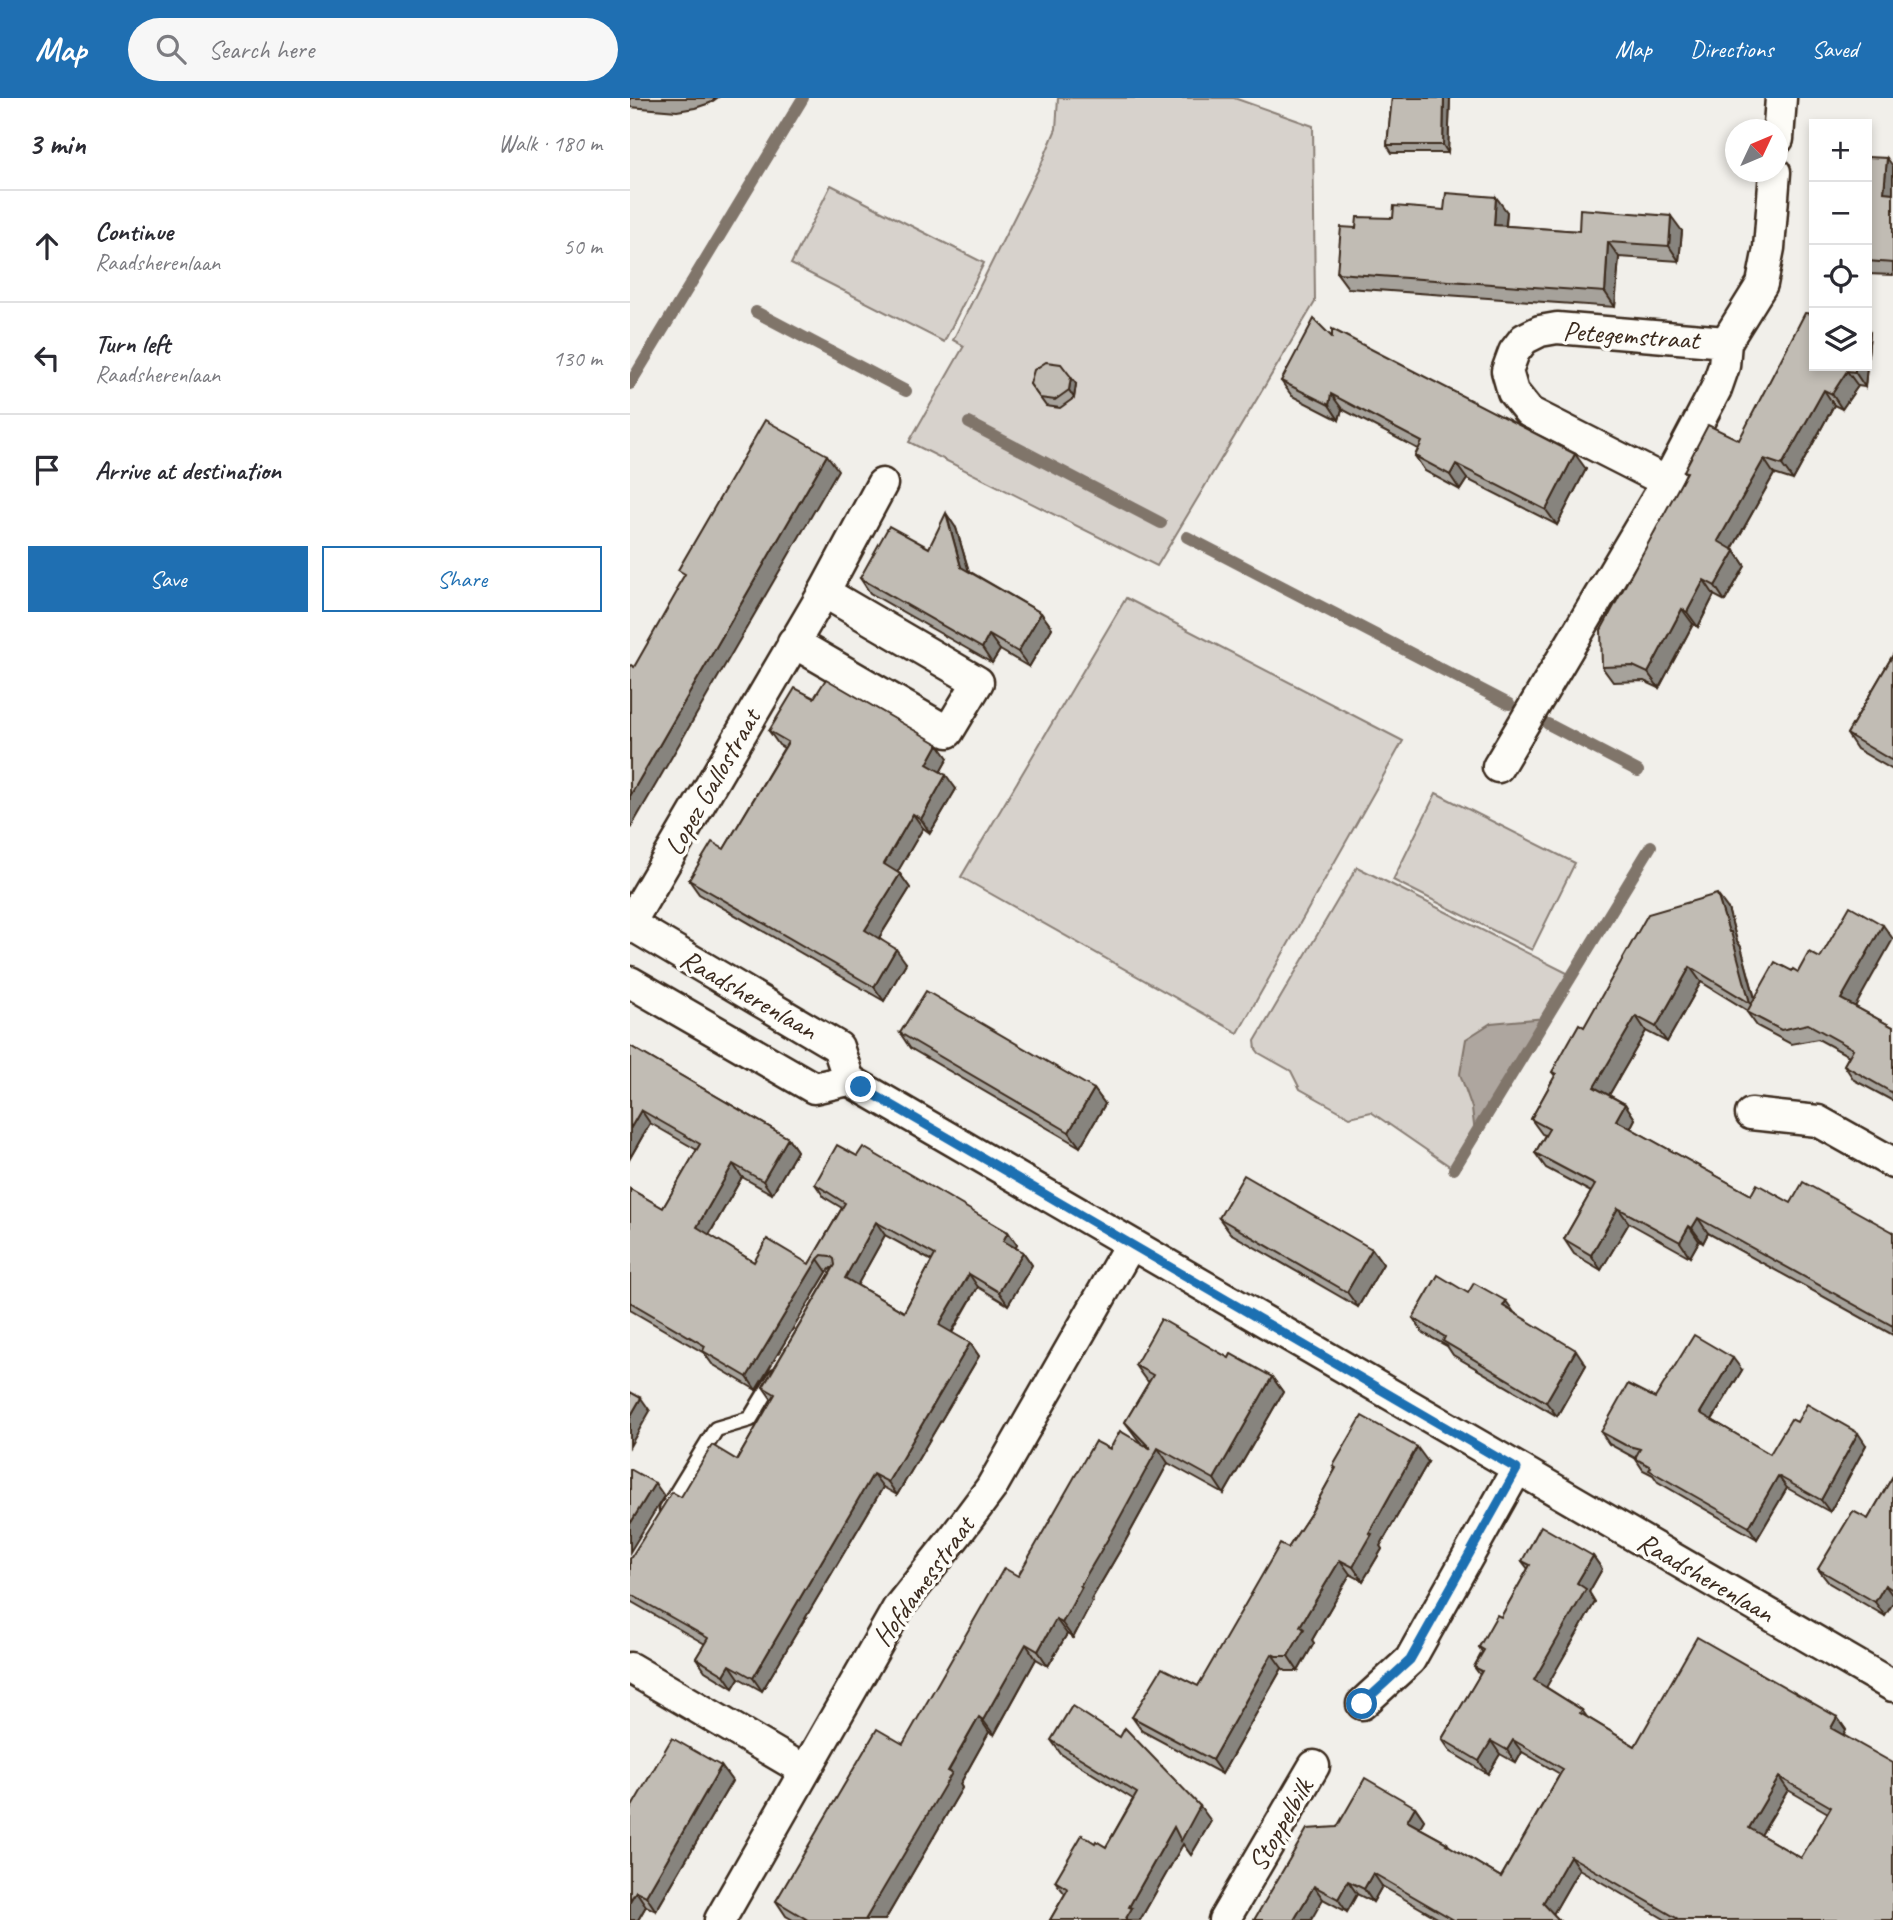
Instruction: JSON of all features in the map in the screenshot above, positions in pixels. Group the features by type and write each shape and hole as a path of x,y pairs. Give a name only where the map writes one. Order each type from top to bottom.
{"street":[{"path":"1779,119 1781,98"},
{"name":"Petegemstraat","path":"1498,767 1667,482 1716,389 1724,366 1726,342 1762,284 1769,248 1774,182"},
{"name":"Petegemstraat","path":"1667,482 1529,412 1513,391 1507,372 1514,352 1524,339 1540,331 1557,328 1726,342"},
{"name":"Lopez Gallostraat","path":"630,923 824,592 882,484"},
{"path":"793,642 948,732 978,682 824,592"},
{"name":"Raadsherenlaan","path":"630,923 838,1047 849,1080 1893,1686"},
{"name":"Raadsherenlaan","path":"630,982 814,1088 849,1080"},
{"path":"1751,1114 1818,1121 1893,1163"},
{"name":"Hofdamesstraat","path":"720,1920 898,1608 991,1488 1130,1245"},
{"path":"1362,1704 1410,1660 1517,1469"},
{"path":"630,1668 804,1770"},
{"name":"Stoppelbilk","path":"1224,1920 1314,1766"}],"lane":[{"path":"659,1523 716,1429 750,1419 785,1361"}],"shaded area":[{"path":"1058,98 1234,98 1313,126 1315,302 1157,566 909,442 964,346 953,340 1042,162 1056,129"},
{"path":"831,185 984,263 944,342 791,264"},
{"path":"1126,598 1403,741 1238,1033 961,877"},
{"path":"1436,793 1575,863 1532,950 1393,880"},
{"path":"1357,867 1569,974 1451,1167 1371,1112 1350,1117 1300,1089 1291,1071 1256,1049 1255,1041"},
{"path":"1546,1018 1475,1134 1472,1108 1460,1074 1466,1039 1491,1023"}],"building":[{"path":"1392,98 1444,98 1443,145 1387,145"},
{"path":"1872,157 1887,158 1884,192 1893,193 1893,263 1872,261"},
{"path":"1446,193 1496,197 1494,225 1579,231 1580,209 1671,216 1669,246 1608,242 1605,292 1337,273 1341,227 1356,228 1357,217 1393,218 1394,206 1444,210"},
{"path":"1805,313 1809,313 1809,371 1847,371 1832,394 1824,390 1782,465 1764,459 1718,541 1735,551 1715,586 1704,580 1687,612 1682,609 1648,673 1633,666 1602,667 1601,630 1687,472 1684,471 1708,425 1739,440"},
{"path":"1314,319 1332,337 1332,329 1575,454 1546,510 1456,464 1450,475 1415,456 1422,442 1331,394 1329,405 1281,381"},
{"path":"1046,362 1061,364 1071,377 1069,390 1055,400 1040,398 1030,384 1034,370"},
{"path":"765,420 827,455 630,796 630,666 634,667 678,590 676,589 685,574 678,570"},
{"path":"946,513 961,567 1041,613 1018,652 989,635 982,648 860,578 889,526 929,548"},
{"path":"1893,655 1893,758 1891,760 1847,734"},
{"path":"826,679 938,744 927,764 946,775 921,819 913,814 884,864 900,874 865,930 896,949 874,987 689,880 712,842 724,849 788,742 769,731 795,688 814,698"},
{"path":"1717,894 1731,932 1750,1003 1690,967 1656,1027 1636,1016 1594,1087 1625,1104 1616,1120 1751,1195 1757,1184 1791,1203 1803,1182 1893,1232 1893,1326 1698,1218 1692,1228 1689,1226 1680,1242 1618,1208 1591,1255 1564,1239 1595,1185 1535,1153 1549,1129 1531,1119 1556,1074 1552,1072 1579,1024 1584,1027 1648,914"},
{"path":"1850,906 1883,925 1841,999 1893,1027 1893,1093 1844,1065 1853,1049 1808,1024 1781,1030 1747,1012 1775,962 1798,972 1809,952 1820,958"},
{"path":"926,991 1094,1089 1069,1132 900,1033"},
{"path":"630,1046 788,1138 763,1181 733,1164 697,1227 754,1262 767,1239 809,1264 845,1203 815,1184 837,1145 857,1156 863,1147 1008,1232 1003,1241 1023,1252 999,1292 969,1274 939,1325 970,1343 888,1482 873,1474 753,1678 730,1665 724,1675 696,1658 708,1638 630,1594 630,1559 672,1492 681,1497 712,1445 737,1460 775,1394 763,1387 835,1265 834,1259 822,1255 818,1259 747,1377 703,1351 705,1346 630,1302 630,1189 663,1208 700,1144 641,1110 630,1129","holes":["876,1222 935,1255 904,1312 845,1278"]},
{"path":"1244,1175 1372,1249 1347,1292 1219,1218"},
{"path":"1438,1275 1468,1293 1474,1283 1506,1301 1503,1306 1576,1350 1546,1402 1443,1341 1445,1337 1413,1318"},
{"path":"1161,1319 1229,1358 1231,1354 1272,1377 1214,1479 1158,1448 1062,1623 1056,1619 1038,1651 1026,1644 983,1720 979,1717 948,1771 952,1773 865,1920 808,1920 776,1901 877,1729 903,1744 1004,1568 1018,1576 1095,1441 1110,1449 1120,1431 1151,1449 1125,1422 1153,1375 1135,1365"},
{"path":"1694,1335 1733,1358 1700,1413 1770,1454 1791,1419 1797,1422 1807,1404 1858,1433 1821,1500 1778,1476 1749,1527 1649,1470 1651,1467 1635,1458 1640,1449 1625,1445 1601,1432 1628,1384 1655,1398"},
{"path":"630,1392 641,1398 630,1417"},
{"path":"1362,1416 1417,1447 1353,1567 1340,1560 1300,1626 1304,1629 1288,1656 1272,1654 1212,1760 1132,1717 1162,1668 1198,1686 1280,1544 1288,1548 1311,1513 1336,1468 1333,1466"},
{"path":"630,1469 655,1483 630,1524"},
{"path":"1893,1476 1893,1590 1885,1585 1875,1602 1818,1569 1853,1511 1868,1519"},
{"path":"1541,1526 1593,1556 1577,1583 1586,1589 1534,1680 1582,1710 1580,1713 1635,1746 1697,1637 1837,1717 1831,1728 1893,1763 1893,1920 1680,1920 1570,1856 1543,1903 1559,1920 1454,1920 1373,1873 1364,1889 1348,1881 1338,1899 1314,1886 1294,1920 1254,1920 1307,1829 1337,1827 1365,1778 1415,1807 1407,1821 1501,1877 1563,1769 1513,1740 1507,1750 1491,1741 1479,1761 1442,1739 1482,1671 1474,1667 1484,1650 1479,1647 1497,1615 1501,1617 1530,1565 1522,1561","holes":["1779,1777 1831,1807 1801,1858 1749,1828"]},
{"path":"1072,1706 1120,1737 1125,1728 1200,1806 1181,1841 1174,1827 1129,1907 1132,1908 1125,1920 1050,1920 1068,1889 1055,1881 1082,1835 1106,1847 1137,1793 1051,1740"},
{"path":"672,1738 721,1766 646,1896 636,1891 630,1901 630,1810"}],"waterway":[{"path":"630,384 803,98"},
{"path":"756,312 906,391"},
{"path":"969,423 1161,523"},
{"path":"1187,537 1509,704"},
{"path":"1548,724 1638,771"},
{"path":"1454,1169 1651,846"}],"route":[{"path":"861,1087 1517,1469 1410,1660 1362,1704"}]}
